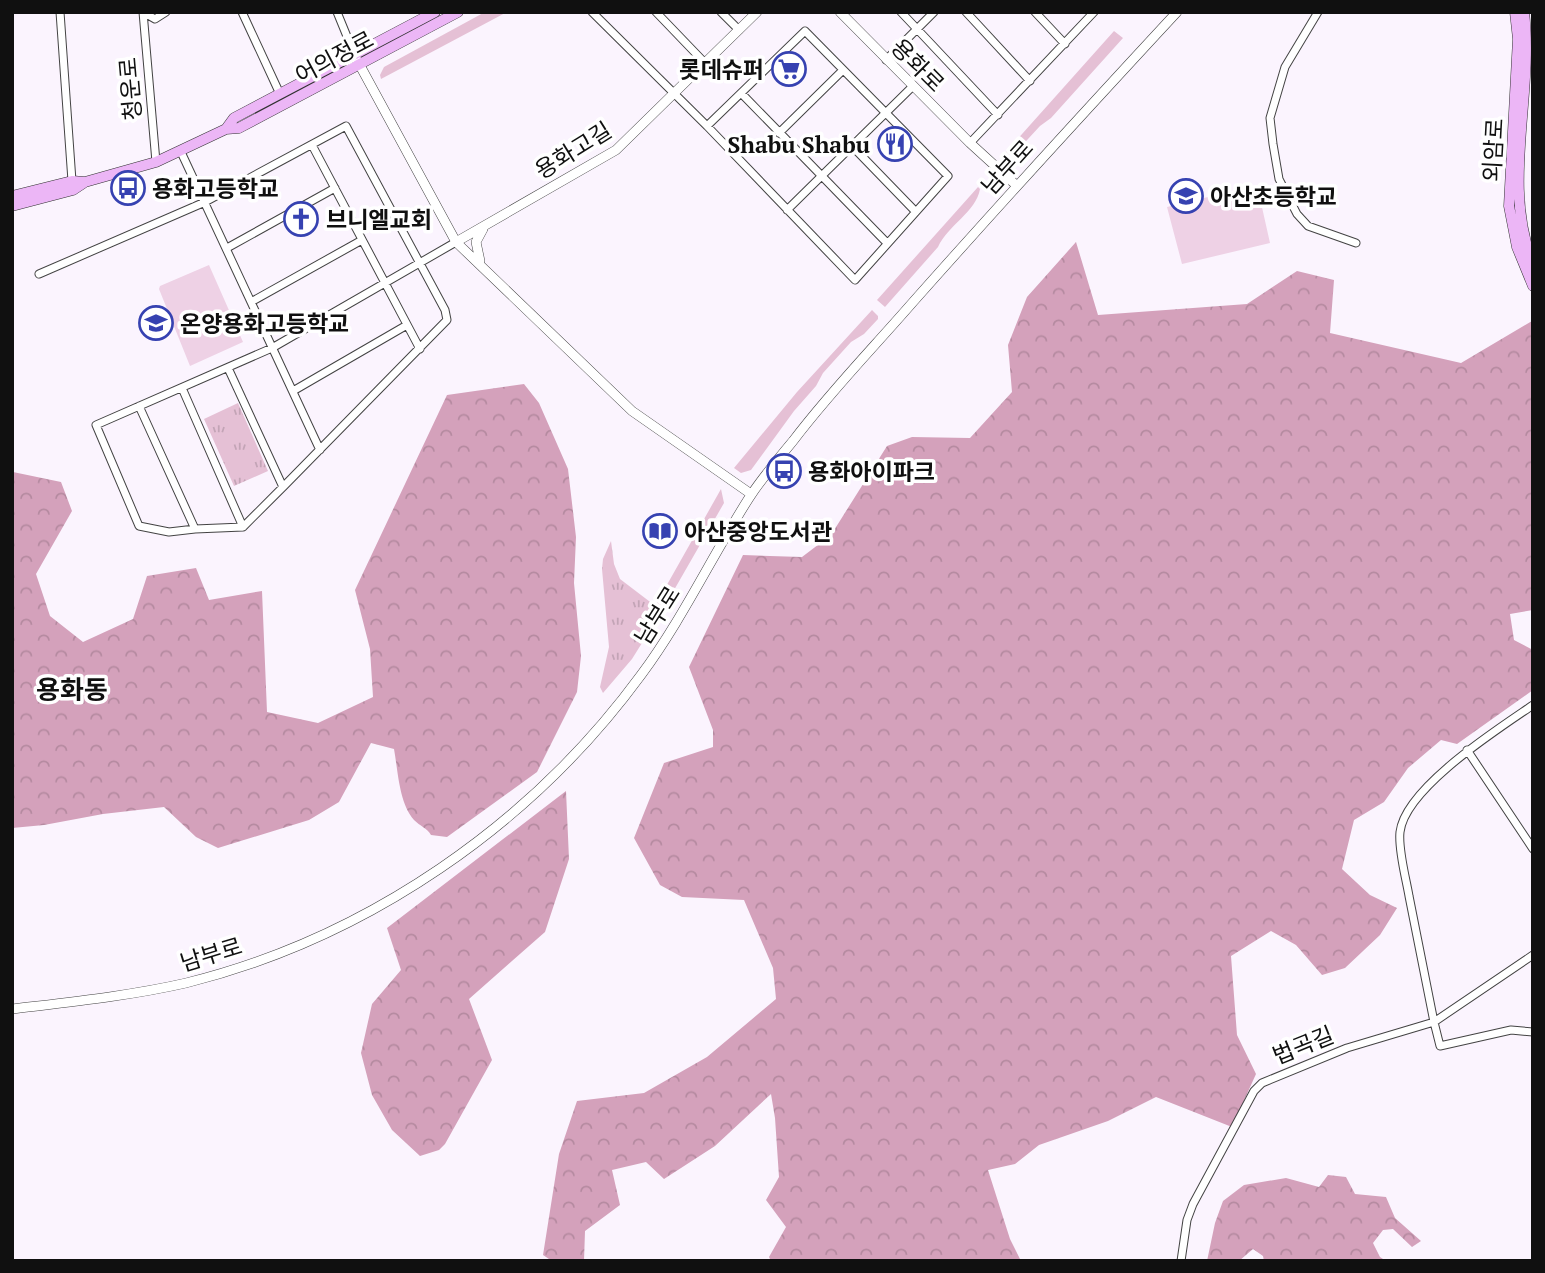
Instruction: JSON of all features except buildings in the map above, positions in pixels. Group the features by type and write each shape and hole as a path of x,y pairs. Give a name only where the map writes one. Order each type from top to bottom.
{"main road":[{"name":"어의정로","path":"12,206 73,190 85,182 156,162 226,129 239,128 435,12"},
{"name":"어의정로","path":"226,129 234,118 281,94 458,12"},
{"name":"외암로","path":"1515,12 1518,39 1509,206 1517,247 1533,286"},
{"name":"외암로","path":"1524,12 1527,38 1518,197 1522,232 1533,264"},
{"name":"어의정로","path":"12,196 72,181 85,182"}],"street":[{"path":"60,12 72,181"},
{"path":"143,12 155,19 166,12"},
{"name":"청운로","path":"143,12 156,162"},
{"path":"242,12 281,94"},
{"path":"337,12 357,60 456,242 632,411 751,494"},
{"path":"592,12 707,126 855,280 948,176 806,31 707,126"},
{"path":"656,12 705,63"},
{"path":"721,12 738,30"},
{"name":"용화고길","path":"195,529 169,532 139,526 96,425 272,348 616,150 757,12"},
{"name":"용화로","path":"840,12 912,87 1016,185"},
{"path":"901,12 998,115"},
{"path":"886,60 934,12"},
{"path":"966,12 1030,81"},
{"path":"1035,12 1065,44"},
{"path":"970,143 1094,12"},
{"name":"남부로","path":"12,1009 134,993 187,982 248,964 340,926 394,898 439,870 522,806 560,770 622,701 668,636 751,494 815,413 1016,185 1177,12"},
{"path":"1318,12 1285,67 1270,118 1273,144 1279,179 1297,214 1308,226 1356,243"},
{"path":"779,133 844,70"},
{"path":"787,211 912,87"},
{"path":"741,93 887,243"},
{"path":"38,274 205,202 346,126 445,310 447,320 243,527 195,529 139,406"},
{"path":"312,145 420,349"},
{"path":"852,146 915,211"},
{"path":"181,152 320,450"},
{"path":"226,248 335,188"},
{"path":"481,266 476,242 487,224"},
{"path":"251,302 362,240"},
{"path":"293,391 407,325"},
{"path":"228,368 283,488"},
{"path":"182,388 243,527"},
{"path":"1533,705 1467,750 1414,802 1404,818 1400,832 1440,1046 1511,1030 1533,1032"},
{"path":"1467,750 1533,849"},
{"name":"법곡길","path":"1181,1261 1187,1220 1193,1204 1254,1091 1262,1083 1347,1048 1434,1022 1533,955"}],"green space":[{"path":"485,12 507,12 381,79 384,67"},
{"path":"1114,31 1123,38 1051,118 1015,153 1009,155 1006,152"},
{"path":"978,187 980,189 977,197 968,212 885,307 877,300"},
{"path":"1076,242 1098,315 1247,304 1297,271 1334,280 1330,333 1461,363 1532,321 1533,610 1510,614 1514,640 1533,650 1533,690 1457,744 1441,740 1408,768 1384,802 1354,820 1342,869 1370,895 1397,908 1380,935 1345,968 1322,975 1296,945 1271,931 1231,956 1237,1035 1256,1074 1232,1127 1156,1097 1108,1121 1039,1145 1015,1164 988,1170 1010,1239 1021,1261 771,1261 769,1257 786,1227 766,1200 779,1177 771,1094 715,1146 664,1179 646,1162 612,1170 620,1205 585,1231 584,1261 552,1261 543,1255 559,1154 577,1101 644,1093 707,1057 776,999 773,968 744,900 682,897 660,885 634,838 664,763 713,747 713,730 689,667 743,555 802,557 831,535 887,446 912,437 970,438 1012,392 1008,345 1027,297"},
{"path":"872,310 878,319 864,334 851,342 823,373 816,386 751,470 741,473 734,468 797,392"},
{"path":"524,384 539,403 568,469 576,537 574,583 581,656 577,692 537,772 447,837 431,835 414,820 402,796 394,749 371,743 339,802 309,820 218,848 196,837 164,807 12,828 13,472 61,482 72,511 36,574 50,616 83,642 133,619 147,576 196,568 209,600 262,591 267,712 318,723 373,697 370,649 355,590 447,395"},
{"path":"238,403 268,471 234,486 204,419"},
{"path":"721,489 724,503 662,611 655,606"},
{"path":"611,541 614,564 620,579 662,611 632,659 603,693 600,687 609,647 602,569 603,559"},
{"path":"566,791 569,859 545,932 469,999 492,1060 445,1144 439,1150 420,1156 392,1130 372,1095 361,1053 372,1004 401,970 387,928"},
{"path":"1328,1175 1346,1177 1355,1194 1386,1197 1395,1218 1421,1241 1412,1247 1393,1229 1383,1230 1373,1243 1380,1257 1386,1261 1264,1261 1263,1256 1253,1249 1239,1261 1207,1261 1223,1201 1244,1185 1286,1178 1319,1187"}],"shaded area":[{"path":"1257,185 1270,243 1182,264 1167,207"},
{"path":"209,265 243,342 190,366 159,289 160,286"}],"place":[{"name":"롯데슈퍼","path":"789,69"},
{"name":"Shabu Shabu","path":"895,144"},
{"name":"용화고등학교","path":"128,188"},
{"name":"아산초등학교","path":"1186,196"},
{"name":"브니엘교회","path":"301,219"},
{"name":"온양용화고등학교","path":"156,323"},
{"name":"용화아이파크","path":"784,471"},
{"name":"아산중앙도서관","path":"660,531"}],"district":[{"name":"용화동","path":"72,689"}]}
